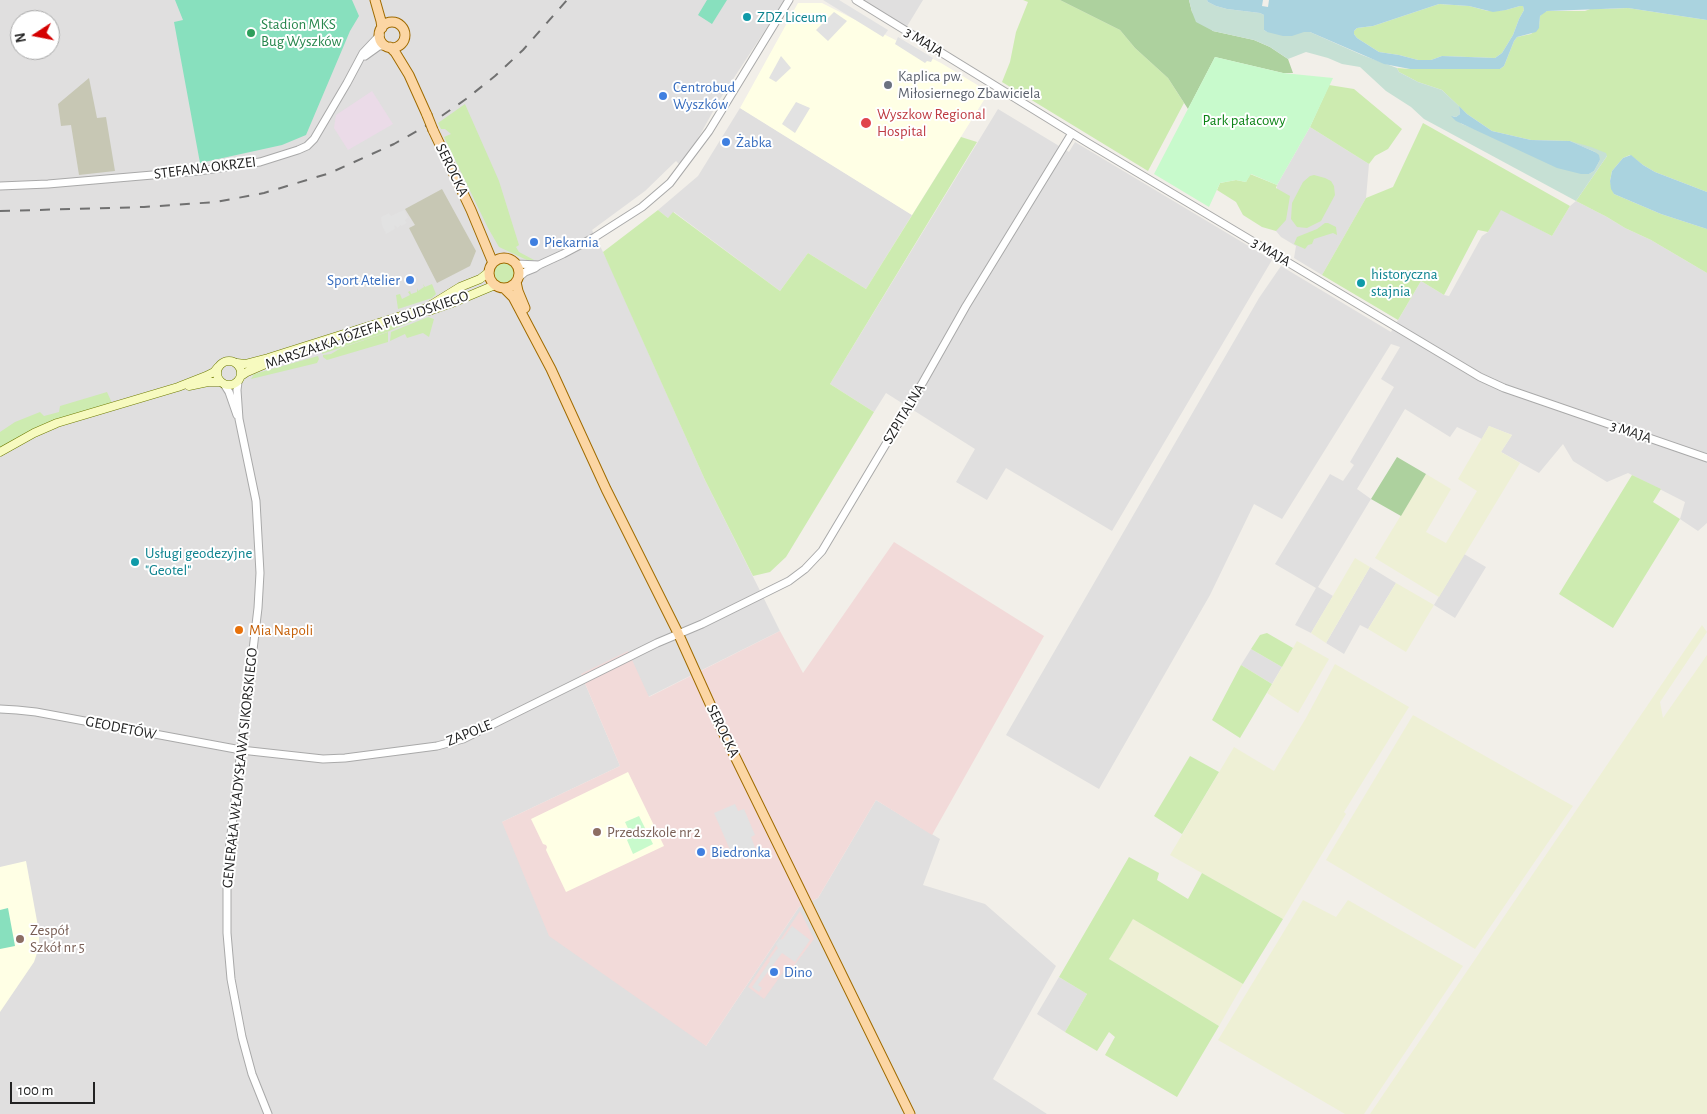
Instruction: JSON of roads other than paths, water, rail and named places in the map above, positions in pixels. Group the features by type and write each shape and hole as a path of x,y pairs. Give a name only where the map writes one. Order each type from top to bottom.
{"main road":[{"path":"376,0 388,18 403,28 405,35 402,49 409,75"},
{"path":"376,0 382,21 382,42 395,52 409,75"},
{"path":"381,31 387,23 393,22"},
{"path":"388,46 397,47 402,43"},
{"name":"SEROCKA","path":"409,75 433,130 472,210 496,251 505,258"},
{"name":"SEROCKA","path":"472,210 493,263"},
{"path":"505,258 510,259 516,264 519,272 518,279 509,288 495,285 489,277 493,263 505,258"},
{"name":"MARSZAŁKA JÓZEFA PIŁSUDSKIEGO","path":"237,363 244,364 268,358 426,308 460,286 480,279 489,272"},
{"name":"SEROCKA","path":"518,279 519,295 540,348"},
{"name":"MARSZAŁKA JÓZEFA PIŁSUDSKIEGO","path":"239,379 247,372 266,364 452,303 495,285"},
{"name":"SEROCKA","path":"504,288 513,297 582,433 606,489 678,634 720,726 910,1114"},
{"path":"0,452 34,433 57,424 178,387 206,376 227,360 237,363 241,369 239,379 231,385 208,382 178,387"},
{"path":"218,367 217,375 222,383"}],"street":[{"path":"518,279 525,272 533,270 539,265 575,248 626,217 670,183 709,131 789,0"},
{"name":"3 MAJA","path":"856,0 1072,133 1488,381 1707,458"},
{"name":"STEFANA OKRZEI","path":"0,186 48,184 199,171 260,162 298,150 307,146 314,139 363,53 381,31"},
{"name":"STEFANA OKRZEI","path":"360,60 379,46 388,46"},
{"name":"SZPITALNA","path":"678,634 789,581 822,551 989,267 1072,133"},
{"path":"516,264 539,265"},
{"name":"GENERAŁA WŁADYSŁAWA SIKORSKIEGO","path":"239,379 236,390 239,419 256,501 260,562 258,600 228,866 226,909 231,979 242,1037 253,1079 268,1114"},
{"name":"GENERAŁA WŁADYSŁAWA SIKORSKIEGO","path":"222,383 230,392 239,419"},
{"name":"ZAPOLE","path":"241,750 331,760 437,746 463,739 678,634"},
{"name":"GEODETÓW","path":"0,710 36,712 241,750"}],"water":[{"path":"1207,0 1263,0 1262,6 1268,7 1269,0 1707,0 1707,20 1628,8 1547,11 1540,16 1539,28 1536,32 1517,37 1504,66 1500,69 1410,69 1384,64 1310,32 1283,36 1267,32 1264,30 1264,15 1227,9","holes":["1439,4 1469,6 1493,12 1523,6 1524,10 1513,35 1502,53 1495,58 1442,56 1431,60 1418,60 1379,52 1354,34 1357,28 1373,26"]},
{"path":"1459,106 1467,114 1492,131 1531,140 1570,141 1595,152 1599,155 1600,160 1594,171 1589,174 1557,168 1456,121 1451,116 1456,117 1460,114"},
{"path":"1631,155 1655,172 1707,192 1707,229 1661,214 1614,194 1610,181 1612,171 1623,158"}],"railway":[{"path":"0,211 144,207 216,202 264,193 330,173 394,144 433,122 466,99 523,50 567,0"}],"place":[{"name":"ZDZ Liceum","path":"747,17"},
{"name":"Stadion MKS Bug Wyszków","path":"251,33"},
{"name":"Kaplica pw. Miłosiernego Zbawiciela","path":"888,85"},
{"name":"Centrobud Wyszków","path":"663,96"},
{"name":"Wyszkow Regional Hospital","path":"866,123"},
{"name":"Żabka","path":"726,142"},
{"name":"Piekarnia","path":"534,242"},
{"name":"Sport Atelier","path":"410,280"},
{"name":"historyczna stajnia","path":"1361,283"},
{"name":"Usługi geodezyjne \"Geotel\"","path":"135,562"},
{"name":"Mia Napoli","path":"239,630"},
{"name":"Przedszkole nr 2","path":"597,832"},
{"name":"Biedronka","path":"701,852"},
{"name":"Zespół Szkół nr 5","path":"20,939"},
{"name":"Dino","path":"774,972"}],"park label":[{"name":"Park pałacowy","path":"1244,120"}]}
